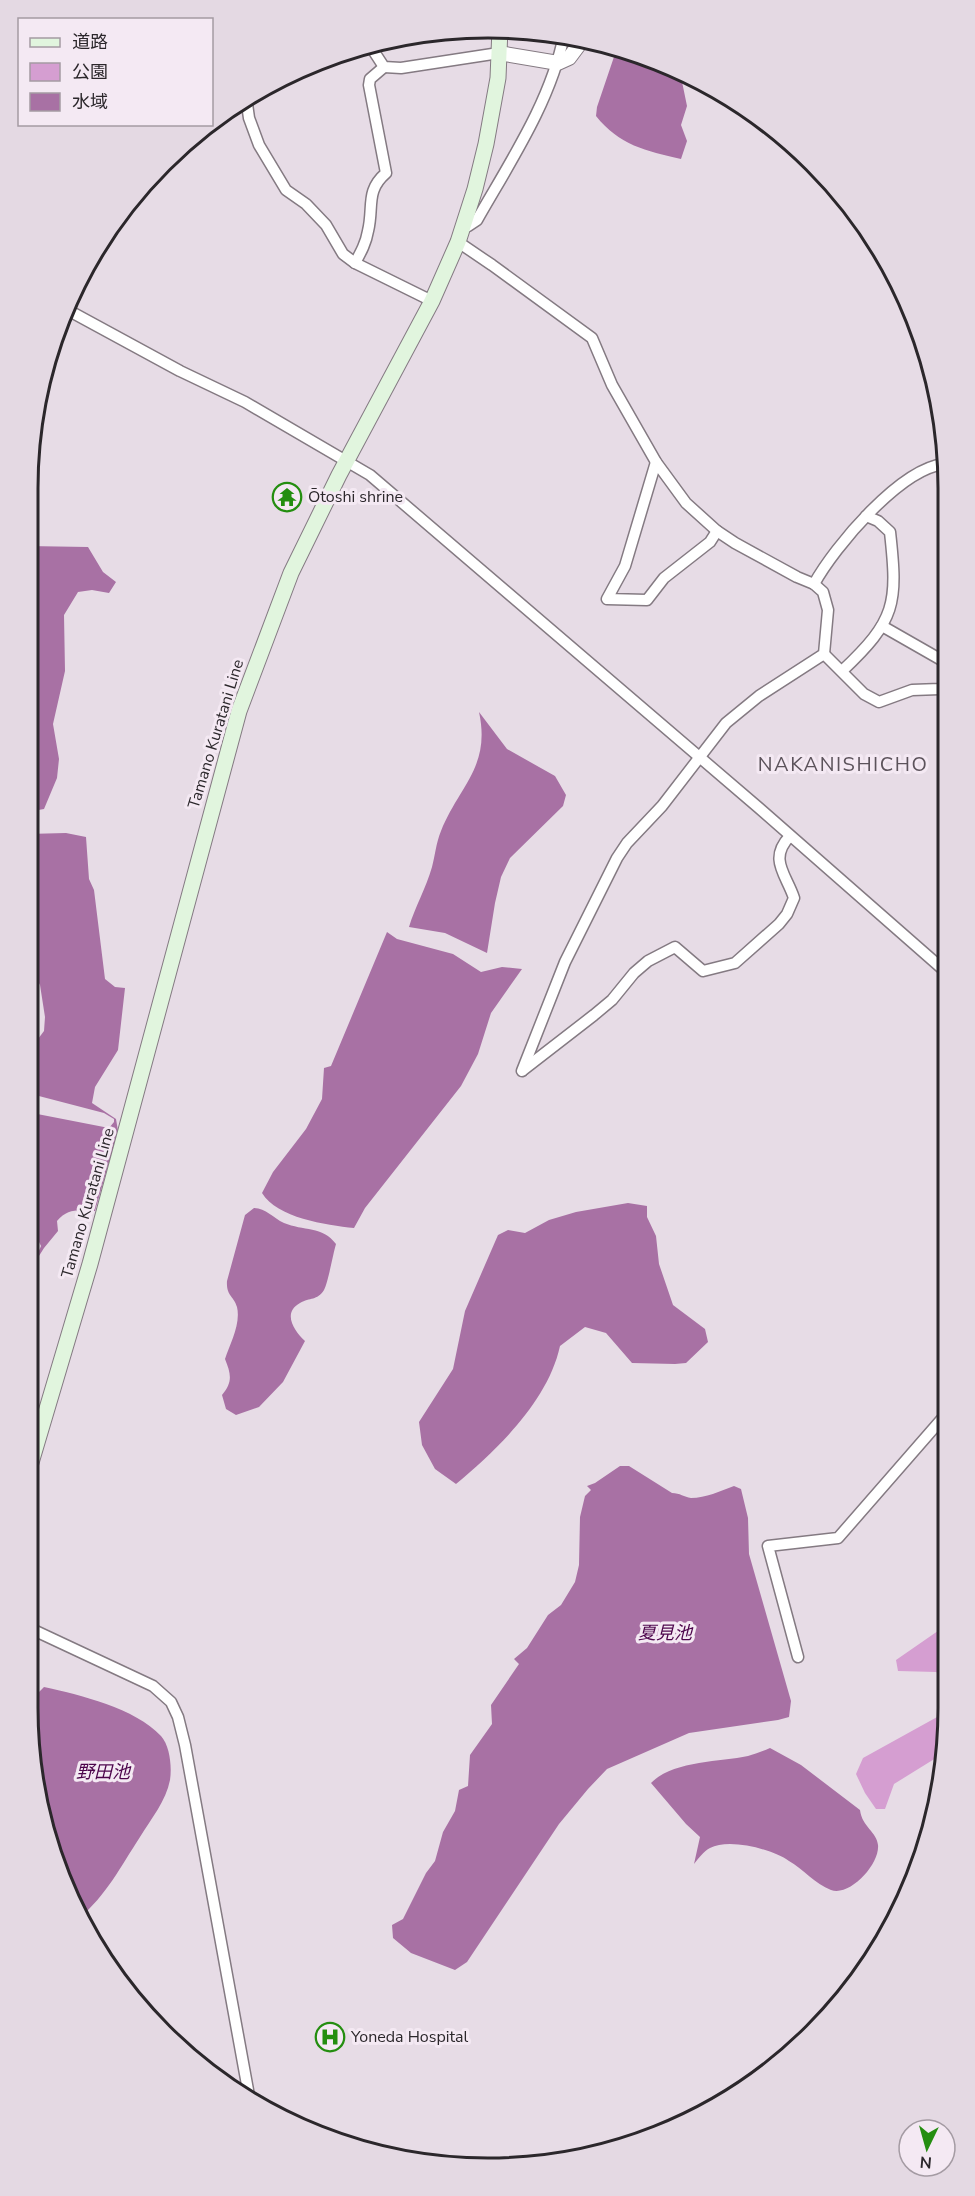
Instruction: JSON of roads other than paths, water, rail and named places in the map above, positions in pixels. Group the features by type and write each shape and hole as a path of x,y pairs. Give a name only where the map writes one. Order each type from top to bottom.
{"main road":[{"name":"Tamano Kuratani Line","path":"38,1438 102,1219 239,711 291,573 347,461 432,301 458,242 486,144 498,78 500,38"}],"street":[{"path":"463,226 468,226 477,220 526,135 558,63 562,44"},
{"path":"355,263 365,245 369,229 373,186 386,173 369,85 370,79 384,67 401,68 499,53 558,63 569,58 578,47"},
{"path":"374,52 384,67"},
{"path":"247,107 259,145 286,190 306,204 326,225 344,254 355,263 432,301"},
{"path":"458,242 592,338 612,385 656,462 687,503 717,531 745,549 814,584 823,592 828,610 824,654"},
{"path":"73,313 171,366 244,402 370,475 938,965"},
{"path":"656,462 626,566 607,599 647,600 664,578 710,542 717,531"},
{"path":"814,584 838,549 866,516 898,488 925,469 937,466"},
{"path":"842,671 863,651 882,626 892,603 894,590 891,532 878,521 866,516"},
{"path":"882,626 938,658"},
{"path":"790,836 781,845 778,859 794,898 787,914 779,924 735,963 703,971 675,947 648,961 634,973 612,1000 522,1071 565,962 616,858 662,806 726,723 750,703 824,654"},
{"path":"824,654 864,694 879,702 912,690 938,689"},
{"path":"798,1657 768,1546 838,1538 938,1423"},
{"path":"38,1632 153,1686 171,1702 178,1717 248,2090"}],"water":[{"path":"614,56 682,82 687,106 681,125 687,141 681,159 645,150 614,134 596,116"},
{"path":"38,546 88,547 103,572 116,582 109,593 92,590 78,592 64,615 65,671 53,724 59,759 57,778 44,809 38,810"},
{"path":"479,712 507,749 555,776 566,795 563,806 510,858 501,877 487,953 445,933 409,927 430,875 441,831 477,762 482,731"},
{"path":"66,833 86,837 89,879 94,890 105,979 115,987 125,988 118,1050 95,1087 92,1103 116,1119 118,1131 95,1211 74,1211 61,1217 57,1221 58,1231 38,1258 41,1246 38,1242 38,1114 109,1128 114,1119 104,1113 38,1096 38,1039 44,1031 45,1017 38,981 38,834"},
{"path":"387,932 397,939 453,954 481,972 502,967 522,969 491,1013 478,1054 461,1086 365,1208 354,1228 303,1219 279,1209 262,1193 273,1172 306,1129 322,1099 324,1068 331,1066"},
{"path":"628,1203 647,1206 647,1217 656,1236 659,1264 673,1305 705,1329 708,1342 686,1363 632,1363 606,1333 585,1327 560,1346 545,1386 533,1405 504,1439 456,1484 435,1469 422,1445 419,1422 453,1369 465,1311 498,1235 508,1230 525,1233 549,1220 576,1212"},
{"path":"254,1208 266,1211 284,1223 325,1234 336,1244 324,1290 316,1297 300,1303 292,1312 294,1327 305,1341 283,1382 259,1407 236,1415 226,1409 222,1395 226,1390 230,1374 225,1359 238,1320 236,1303 229,1293 227,1281 245,1215"},
{"name":"夏見池","path":"620,1466 629,1466 672,1493 691,1498 708,1496 734,1486 741,1489 748,1518 749,1554 791,1701 789,1717 689,1733 607,1769 559,1824 467,1962 455,1970 411,1953 393,1938 392,1925 403,1919 426,1873 435,1861 443,1832 455,1811 459,1790 468,1786 470,1755 492,1724 491,1705 519,1664 514,1659 527,1648 548,1615 561,1605 575,1582 579,1565 580,1517 585,1496 591,1490 587,1486"},
{"name":"野田池","path":"44,1687 122,1710 150,1726 161,1736 170,1757 170,1780 162,1803 112,1880 86,1912 61,1853 46,1796 38,1738 38,1693"},
{"path":"770,1748 801,1765 860,1810 861,1816 875,1836 878,1845 874,1861 862,1877 847,1889 831,1890 782,1857 750,1846 718,1845 706,1851 694,1864 700,1837 651,1783 671,1770 683,1766 748,1756"}],"place":[{"name":"Ōtoshi shrine","path":"287,497"},
{"name":"Yoneda Hospital","path":"330,2037"}],"district":[{"name":"NAKANISHICHO","path":"843,764"}]}
